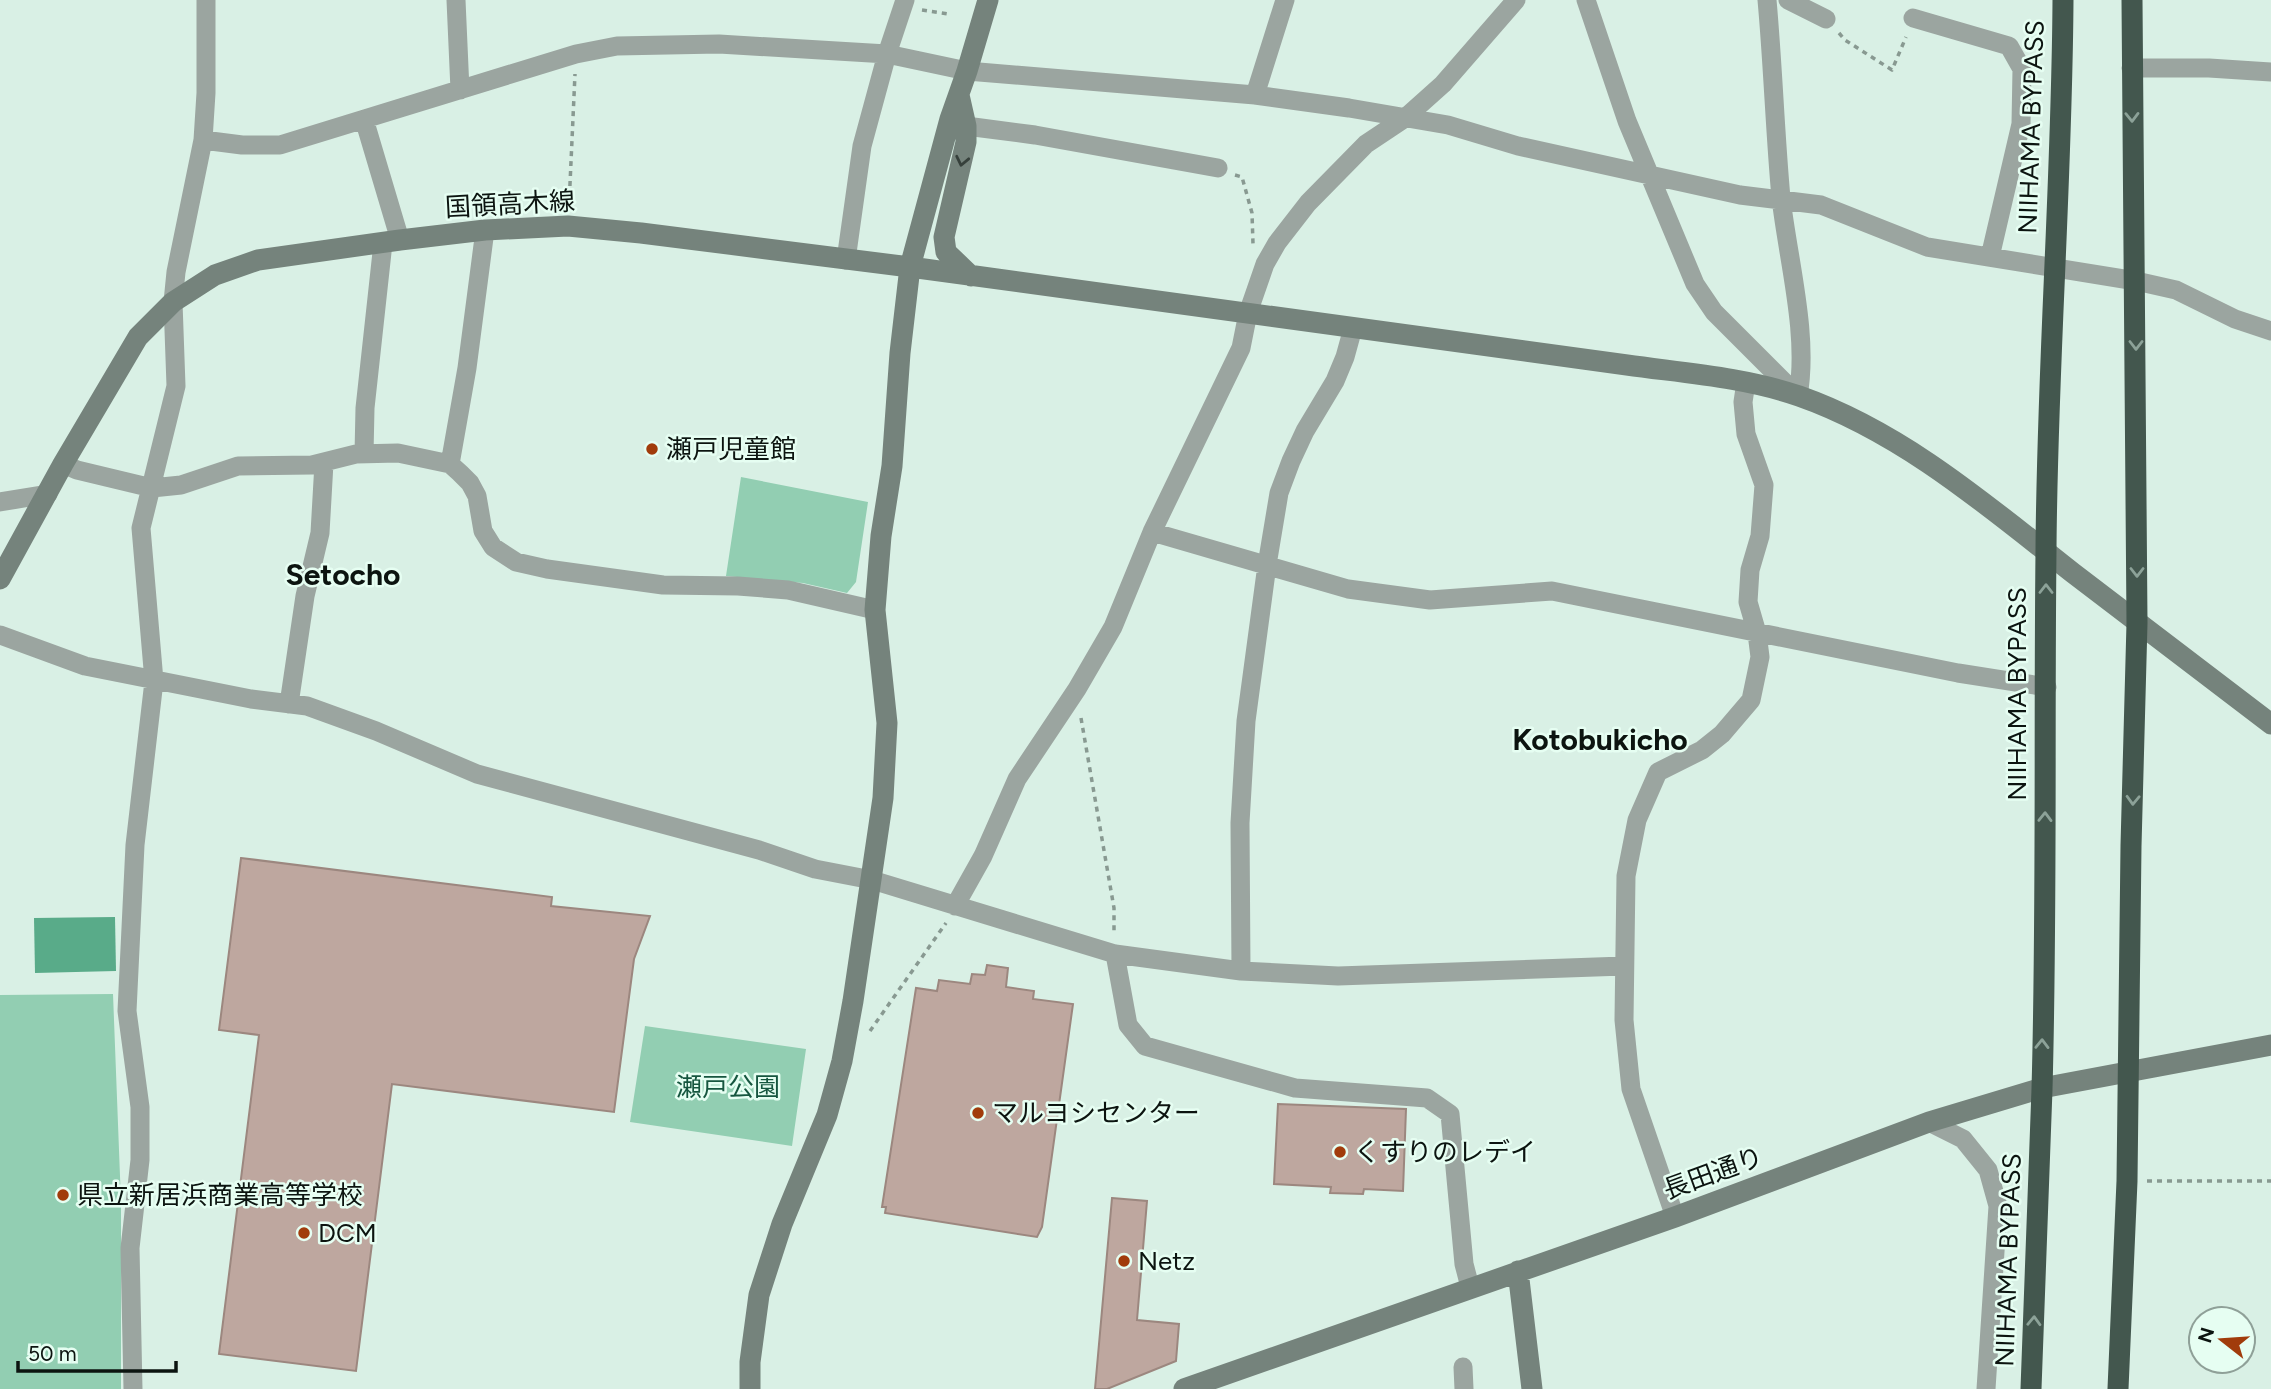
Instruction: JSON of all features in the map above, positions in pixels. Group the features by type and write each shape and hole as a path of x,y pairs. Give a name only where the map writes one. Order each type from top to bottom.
{"highway":[{"name":"NIIHAMA BYPASS","path":"2031,1389 2042,1088 2046,551 2053,269 2062,115 2063,0"},
{"path":"2118,1389 2127,1181 2137,623 2132,0"}],"street":[{"path":"133,1389 130,1248 140,1160 140,1107 127,1011 135,845 154,681 141,528 176,386 173,302 176,272 203,140 206,0"},
{"path":"456,0 460,90"},
{"path":"750,1389 750,1362 759,1295 782,1224 827,1115 842,1060 883,798 887,723 874,610 881,536 892,466 900,353 910,267 946,132 988,0"},
{"path":"1255,95 1285,0"},
{"path":"955,906 983,856 1017,779 1077,689 1113,626 1152,532 1241,348 1248,313 1265,264 1277,243 1308,202 1366,144 1405,118 1443,83 1517,0"},
{"path":"1586,0 1626,121 1695,284 1714,312 1798,396"},
{"path":"1767,0 1781,199 1797,312 1801,378 1798,396"},
{"path":"1788,0 1826,19"},
{"path":"846,260 862,146 887,54 905,2"},
{"path":"1913,18 2008,46 2022,69 2021,124 1990,257"},
{"path":"203,140 242,145 280,145 576,54 617,46 719,44 887,54 967,72 1255,95 1448,125 1518,146 1651,176 1740,195 1821,205 1927,247 2176,290 2235,318 2271,331"},
{"path":"2131,68 2209,68 2271,72"},
{"path":"959,95 967,126 966,142 944,237 946,252 971,276"},
{"path":"364,119 391,242 365,408 364,454"},
{"path":"967,126 1035,135 1218,168"},
{"name":"国領高木線","path":"0,579 63,464 138,337 173,302 215,275 258,260 485,230 568,226 910,267 1248,313 1746,382 1798,396 1852,418 1908,449 2271,724"},
{"path":"450,464 467,368 485,230"},
{"path":"1241,971 1240,823 1245,721 1279,493 1305,431 1335,381 1353,328"},
{"path":"1675,1217 1631,1089 1624,1020 1626,876 1637,820 1658,772 1712,742 1751,700 1760,657 1757,633 1748,602 1751,570 1760,536 1764,485 1746,434 1743,402 1746,382"},
{"path":"63,464 77,470 152,488 181,485 238,466 324,463 364,454 398,453 450,464 470,483 477,496 483,531 493,547 516,562 547,569 663,585 788,590 874,610"},
{"path":"289,704 305,596 320,533 324,463"},
{"path":"0,502 48,494"},
{"path":"1152,532 1348,589 1430,600 1552,591 1958,673 2047,687"},
{"path":"0,635 86,666 251,699 307,706 376,731 477,774 759,850 815,869 872,880 1115,954 1241,971 1338,976 1624,967"},
{"path":"1115,954 1128,1025 1145,1046 1295,1088 1427,1098 1450,1114 1464,1264 1470,1287"},
{"name":"長田通り","path":"1184,1389 1675,1217 1928,1122 2042,1088 2271,1045"},
{"path":"1928,1122 1963,1139 1972,1149 1988,1170 1998,1206 1986,1389"},
{"path":"1518,1271 1532,1389"},
{"path":"1463,1367 1464,1389"}],"path":[{"path":"905,2 923,10 948,14"},
{"path":"1826,19 1845,40 1892,70 1913,18"},
{"path":"568,226 576,54"},
{"path":"1218,168 1242,177 1252,213 1254,244 1265,264"},
{"path":"1077,689 1114,908 1115,954"},
{"path":"869,1033 939,935 955,906"},
{"path":"2127,1181 2271,1181"}],"green space":[{"path":"741,477 868,502 856,582 847,593 803,583 726,576"},
{"name":"県立新居浜商業高等学校","path":"113,994 121,1202 121,1389 0,1389 0,995"},
{"name":"瀬戸公園","path":"645,1026 806,1049 792,1146 630,1122"}],"shaded area":[{"path":"115,917 116,971 35,973 34,918"}],"building":[{"name":"DCM","path":"241,858 552,897 551,906 650,916 634,959 614,1112 392,1084 356,1371 219,1354 259,1035 219,1030"},
{"name":"マルヨシセンター","path":"987,965 1008,968 1006,987 1034,991 1033,999 1073,1004 1042,1227 1037,1237 885,1213 886,1207 882,1207 916,988 937,991 939,980 970,984 972,974 985,975"},
{"name":"くすりのレデイ","path":"1278,1104 1406,1109 1403,1191 1364,1189 1363,1194 1330,1193 1331,1187 1274,1184"},
{"name":"Netz","path":"1112,1198 1147,1201 1137,1320 1179,1324 1176,1361 1107,1389 1095,1389"}],"place":[{"name":"瀬戸児童館","path":"652,449"},
{"name":"マルヨシセンター","path":"978,1113"},
{"name":"くすりのレデイ","path":"1340,1152"},
{"name":"県立新居浜商業高等学校","path":"63,1195"},
{"name":"DCM","path":"304,1233"},
{"name":"Netz","path":"1124,1261"}],"district":[{"name":"Setocho","path":"343,575"},
{"name":"Kotobukicho","path":"1600,740"}]}
